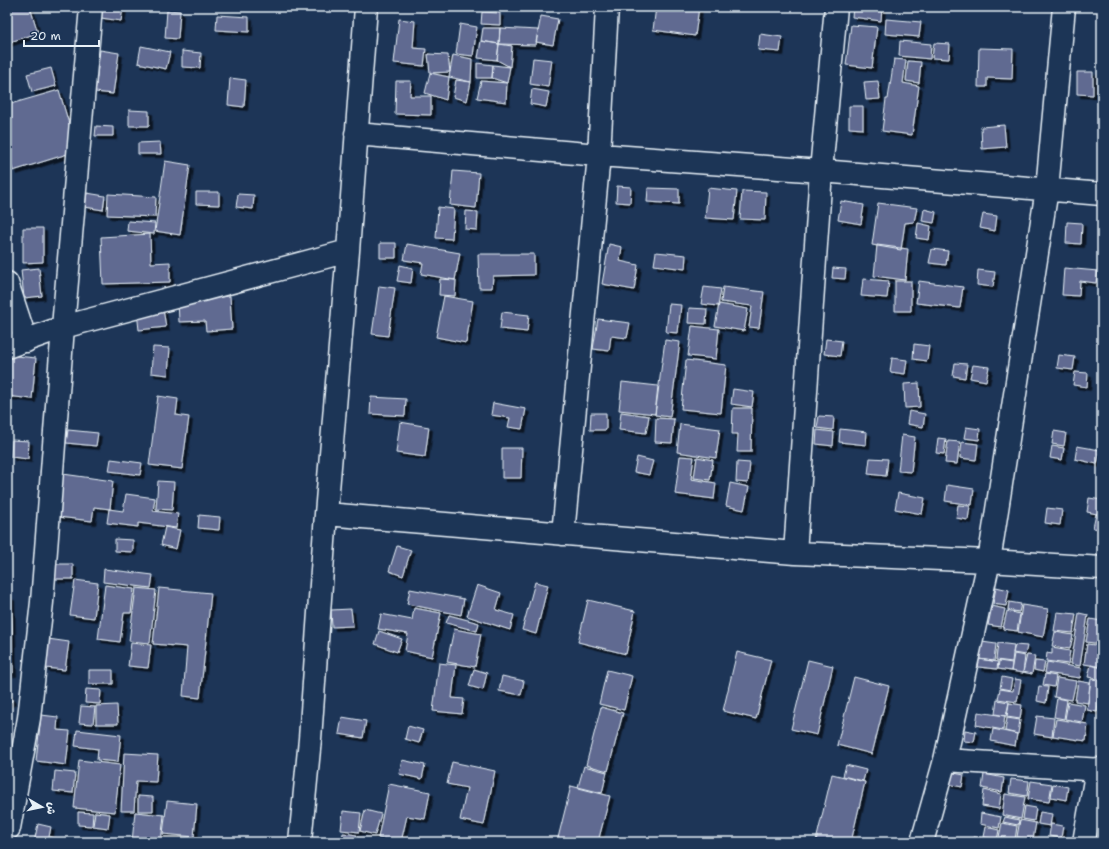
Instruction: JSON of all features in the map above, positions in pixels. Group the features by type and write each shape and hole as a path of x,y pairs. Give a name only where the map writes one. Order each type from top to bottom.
{"street":[{"path":"10,830 29,718 42,602 63,326 91,7"},
{"path":"300,842 310,739 326,514 348,251 366,7"},
{"path":"563,534 599,155 607,7"},
{"path":"795,553 821,171 836,7"},
{"path":"922,842 945,760 989,560 1046,189 1064,7"},
{"path":"356,134 599,155 821,171 1102,194"},
{"path":"7,283 16,344 63,326 348,251"},
{"path":"326,514 795,553 989,560 1102,568"},
{"path":"945,760 1100,769 1084,842"}],"building":[{"path":"7,7 30,7 38,33 7,43"},
{"path":"102,7 123,7 121,21 101,18"},
{"path":"656,7 699,7 695,36 653,30"},
{"path":"853,7 882,7 881,21 852,17"},
{"path":"167,10 180,11 178,39 165,38"},
{"path":"482,12 500,13 500,25 481,24"},
{"path":"217,15 249,17 249,32 216,30"},
{"path":"541,16 558,19 553,45 536,42"},
{"path":"399,19 415,21 413,48 426,49 424,66 394,63"},
{"path":"886,19 921,22 919,37 885,34"},
{"path":"460,24 477,27 473,56 456,54"},
{"path":"851,25 877,27 872,68 846,65"},
{"path":"483,28 500,28 499,44 481,41"},
{"path":"500,28 538,30 536,45 499,44"},
{"path":"760,34 782,37 780,52 758,50"},
{"path":"481,41 499,44 497,60 478,58"},
{"path":"900,41 931,44 930,59 899,56"},
{"path":"934,43 950,44 949,59 932,58"},
{"path":"499,44 512,46 510,67 497,60"},
{"path":"141,46 170,52 166,69 138,63"},
{"path":"979,48 1013,49 1012,79 987,78 987,87 978,87"},
{"path":"100,50 119,53 113,94 95,92"},
{"path":"182,51 201,53 200,68 182,67"},
{"path":"428,54 448,55 450,72 430,73"},
{"path":"453,55 472,59 471,82 449,77"},
{"path":"533,58 552,60 548,87 530,84"},
{"path":"894,59 906,60 903,83 919,86 912,135 882,131 886,99 888,99"},
{"path":"908,61 921,62 919,83 906,81"},
{"path":"477,63 493,65 492,78 477,78"},
{"path":"493,65 510,67 507,83 492,78"},
{"path":"51,68 56,86 32,92 27,74"},
{"path":"1077,72 1093,72 1093,95 1077,94"},
{"path":"430,73 449,77 446,100 425,93"},
{"path":"230,78 246,80 244,107 228,105"},
{"path":"456,80 471,82 467,101 453,97"},
{"path":"396,81 411,81 410,96 431,96 431,115 395,114"},
{"path":"481,81 507,83 506,102 477,98"},
{"path":"878,81 880,99 866,100 864,82"},
{"path":"532,89 549,92 546,107 530,104"},
{"path":"59,90 77,151 13,171 7,150 7,105"},
{"path":"849,106 863,106 863,129 849,128"},
{"path":"129,110 149,111 149,126 129,126"},
{"path":"1004,125 1006,147 982,149 981,127"},
{"path":"96,126 113,127 113,136 95,136"},
{"path":"160,142 161,154 138,154 138,143"},
{"path":"165,161 190,165 180,235 155,231"},
{"path":"453,171 479,173 476,208 450,205"},
{"path":"617,186 631,187 630,203 616,202"},
{"path":"648,188 679,189 679,204 647,202"},
{"path":"708,188 737,191 734,220 705,218"},
{"path":"742,191 766,192 765,220 740,219"},
{"path":"196,192 219,192 219,205 196,204"},
{"path":"87,193 105,196 103,210 85,207"},
{"path":"108,194 156,197 155,217 107,215"},
{"path":"238,194 254,195 253,209 236,207"},
{"path":"841,201 864,205 861,224 838,220"},
{"path":"878,203 917,208 914,222 905,223 901,250 872,245"},
{"path":"438,207 454,209 452,239 436,238"},
{"path":"924,209 936,212 934,223 922,221"},
{"path":"466,211 478,212 477,230 465,229"},
{"path":"983,214 997,216 995,231 980,228"},
{"path":"128,221 155,223 154,234 127,231"},
{"path":"1067,222 1082,223 1081,244 1066,243"},
{"path":"918,223 931,226 929,240 916,238"},
{"path":"23,228 43,228 43,262 23,263"},
{"path":"150,234 151,263 170,262 170,282 103,284 101,237"},
{"path":"380,243 396,243 396,258 380,258"},
{"path":"407,244 460,253 455,280 421,274 423,263 404,260"},
{"path":"609,244 622,247 620,261 638,265 634,290 602,284"},
{"path":"877,245 908,249 905,280 874,276"},
{"path":"932,249 948,251 946,265 929,263"},
{"path":"656,252 686,255 685,269 654,265"},
{"path":"478,254 534,254 534,275 493,276 492,288 479,288"},
{"path":"1101,264 1102,299 1097,299"},
{"path":"400,265 413,268 411,283 397,281"},
{"path":"39,268 42,296 24,298 21,270"},
{"path":"833,268 846,269 845,279 832,278"},
{"path":"1064,268 1098,271 1096,283 1080,281 1079,296 1062,295"},
{"path":"978,270 995,272 993,287 977,285"},
{"path":"440,279 456,280 455,296 439,295"},
{"path":"863,279 889,281 887,298 861,296"},
{"path":"895,281 911,281 911,311 895,311"},
{"path":"919,281 963,287 960,308 916,303"},
{"path":"379,286 395,288 388,336 372,334"},
{"path":"704,287 721,289 718,306 701,304"},
{"path":"723,287 764,292 759,328 749,327 752,306 721,302"},
{"path":"230,296 232,329 206,331 205,321 179,322 178,300"},
{"path":"444,296 473,301 466,343 436,337"},
{"path":"669,304 681,305 678,333 666,332"},
{"path":"719,304 748,309 744,331 715,326"},
{"path":"689,308 707,309 706,324 688,323"},
{"path":"163,309 166,327 139,330 137,312"},
{"path":"502,312 529,315 527,332 500,329"},
{"path":"598,319 630,323 627,338 611,336 609,351 593,349"},
{"path":"692,326 719,329 716,359 688,356"},
{"path":"826,339 842,341 840,356 824,354"},
{"path":"665,340 680,342 670,417 655,415"},
{"path":"914,344 929,346 927,361 913,359"},
{"path":"153,347 170,348 168,375 151,373"},
{"path":"7,355 36,358 32,399 7,396"},
{"path":"1059,355 1075,357 1073,370 1057,368"},
{"path":"892,358 907,360 905,374 890,372"},
{"path":"686,360 726,365 721,413 681,409"},
{"path":"955,363 967,364 965,378 953,376"},
{"path":"973,365 989,367 986,381 970,378"},
{"path":"1075,372 1088,373 1087,387 1073,385"},
{"path":"622,382 658,386 655,414 619,410"},
{"path":"919,383 920,407 905,408 904,384"},
{"path":"733,389 754,392 752,407 731,404"},
{"path":"158,396 178,399 176,415 189,417 182,469 149,465"},
{"path":"371,397 406,399 405,416 370,414"},
{"path":"493,403 526,409 522,429 508,427 510,418 491,415"},
{"path":"733,408 752,408 751,452 737,452 738,434 732,434"},
{"path":"909,411 925,414 923,427 907,424"},
{"path":"621,412 649,416 646,433 619,430"},
{"path":"591,413 606,413 606,430 590,430"},
{"path":"819,416 834,417 833,430 817,428"},
{"path":"656,418 674,419 672,443 655,442"},
{"path":"400,422 429,427 425,457 396,453"},
{"path":"680,424 720,429 716,458 677,452"},
{"path":"966,427 980,429 979,440 964,438"},
{"path":"840,429 867,432 866,445 839,442"},
{"path":"68,430 98,433 96,446 66,443"},
{"path":"817,430 834,432 833,446 816,444"},
{"path":"1054,431 1066,433 1064,446 1052,444"},
{"path":"902,435 915,437 911,472 898,471"},
{"path":"938,438 946,439 944,454 936,453"},
{"path":"12,440 29,441 28,459 11,457"},
{"path":"948,441 960,442 957,464 945,463"},
{"path":"962,442 978,444 976,460 960,458"},
{"path":"1052,446 1064,448 1062,460 1050,458"},
{"path":"1077,446 1100,450 1097,464 1075,459"},
{"path":"502,448 522,448 521,478 502,478"},
{"path":"680,456 694,457 691,479 716,483 714,499 675,494"},
{"path":"637,457 653,461 649,475 634,472"},
{"path":"697,457 713,460 710,480 694,478"},
{"path":"870,458 888,459 886,476 868,474"},
{"path":"111,459 142,463 140,475 109,471"},
{"path":"737,462 750,463 748,483 736,482"},
{"path":"63,474 113,481 110,509 94,507 92,521 58,517"},
{"path":"158,481 174,482 172,510 156,509"},
{"path":"730,483 749,487 744,510 726,506"},
{"path":"947,485 974,489 972,505 945,501"},
{"path":"898,493 925,498 922,514 895,509"},
{"path":"126,494 155,498 153,511 178,514 176,528 138,523 138,527 107,523 109,509 123,511"},
{"path":"1089,498 1102,500 1102,515 1087,512"},
{"path":"958,505 970,506 968,520 956,518"},
{"path":"1047,508 1062,510 1060,525 1045,523"},
{"path":"1096,514 1102,515 1102,529 1093,528"},
{"path":"199,515 220,517 219,530 198,528"},
{"path":"165,527 180,530 176,549 161,545"},
{"path":"115,539 133,540 133,552 115,551"},
{"path":"397,546 411,550 403,576 389,571"},
{"path":"55,564 73,564 73,579 55,579"},
{"path":"104,569 153,575 151,588 103,582"},
{"path":"75,580 98,583 94,618 70,615"},
{"path":"535,582 548,585 536,634 522,630"},
{"path":"105,585 134,589 131,613 124,613 120,642 98,639"},
{"path":"477,585 501,593 496,610 514,615 510,630 467,616"},
{"path":"996,587 1009,590 1006,606 993,604"},
{"path":"136,588 156,590 150,643 129,641"},
{"path":"159,588 211,593 200,698 183,696 187,647 153,644"},
{"path":"410,589 464,599 461,615 407,604"},
{"path":"7,597 11,597 13,673 7,673"},
{"path":"588,600 635,611 626,654 578,642"},
{"path":"1009,602 1021,604 1019,612 1008,610"},
{"path":"1022,605 1048,609 1043,637 1018,632"},
{"path":"992,606 1005,609 1001,627 988,625"},
{"path":"414,608 441,613 432,657 405,651 408,634 378,629 381,614 412,620"},
{"path":"351,609 353,626 332,627 331,610"},
{"path":"1007,611 1020,614 1017,631 1003,629"},
{"path":"1057,612 1076,614 1073,633 1054,631"},
{"path":"1079,613 1088,615 1080,666 1071,664"},
{"path":"449,615 479,623 477,631 446,623"},
{"path":"1090,619 1102,621 1102,644 1086,642"},
{"path":"454,629 481,634 475,667 447,662"},
{"path":"379,631 402,639 397,652 375,644"},
{"path":"1055,632 1073,635 1070,649 1052,646"},
{"path":"48,639 69,642 65,670 45,668"},
{"path":"982,642 996,644 994,661 979,659"},
{"path":"131,643 151,645 148,668 128,666"},
{"path":"998,643 1014,645 1012,662 996,660"},
{"path":"1087,644 1102,646 1102,667 1084,664"},
{"path":"1015,645 1027,646 1025,655 1013,653"},
{"path":"1052,648 1070,651 1068,664 1046,661 1047,653 1052,654"},
{"path":"737,652 771,660 756,719 723,711"},
{"path":"1014,654 1025,656 1023,673 1011,671"},
{"path":"1027,655 1035,656 1032,674 1023,672"},
{"path":"979,659 998,662 997,669 978,667"},
{"path":"808,660 833,666 817,735 791,729"},
{"path":"999,661 1012,663 1011,671 998,669"},
{"path":"1035,661 1045,662 1043,672 1034,670"},
{"path":"1047,662 1081,668 1080,678 1045,673"},
{"path":"439,663 456,665 452,698 464,699 462,714 433,711"},
{"path":"1091,665 1102,668 1102,680 1088,677"},
{"path":"474,669 487,673 483,690 469,686"},
{"path":"89,670 113,670 113,684 89,684"},
{"path":"607,670 632,676 624,710 599,704"},
{"path":"1045,674 1056,676 1054,687 1043,685"},
{"path":"502,676 524,681 521,695 499,691"},
{"path":"854,677 889,686 872,754 837,745"},
{"path":"1002,677 1012,679 1010,690 1000,688"},
{"path":"1057,678 1076,681 1072,700 1054,697"},
{"path":"1015,679 1021,680 1017,702 998,699 1000,689 1013,691"},
{"path":"1091,679 1101,680 1097,712 1087,710"},
{"path":"1078,681 1090,683 1088,703 1075,701"},
{"path":"1039,686 1048,687 1046,703 1037,701"},
{"path":"86,689 101,690 100,704 85,703"},
{"path":"7,690 12,701 7,704"},
{"path":"1057,698 1067,700 1064,719 1054,717"},
{"path":"997,700 1009,702 1006,716 995,714"},
{"path":"1068,702 1085,705 1082,722 1065,719"},
{"path":"1009,703 1022,705 1020,719 1007,717"},
{"path":"117,705 118,724 96,724 96,706"},
{"path":"81,706 95,707 93,724 79,723"},
{"path":"601,707 623,713 608,771 586,765"},
{"path":"978,712 1005,716 1003,730 976,725"},
{"path":"41,715 58,717 57,730 70,731 66,765 36,761"},
{"path":"1037,716 1054,718 1052,737 1034,734"},
{"path":"342,717 366,721 363,738 339,734"},
{"path":"1007,718 1020,720 1018,734 1005,731"},
{"path":"1056,719 1088,724 1086,741 1053,736"},
{"path":"408,726 423,730 419,743 405,739"},
{"path":"993,729 1017,734 1015,746 991,741"},
{"path":"77,730 121,735 118,762 97,760 98,749 75,746"},
{"path":"965,730 976,732 974,742 964,741"},
{"path":"124,753 158,755 156,782 136,781 134,811 121,811"},
{"path":"79,760 120,765 115,812 74,808"},
{"path":"402,760 425,765 422,779 399,774"},
{"path":"452,762 495,771 484,825 460,820 467,788 447,784"},
{"path":"846,765 866,770 863,781 843,776"},
{"path":"584,766 607,772 602,793 578,787"},
{"path":"55,771 75,773 73,793 53,791"},
{"path":"949,772 964,775 962,787 947,784"},
{"path":"832,774 865,782 851,842 816,841"},
{"path":"984,774 1004,778 1002,792 982,788"},
{"path":"1011,779 1029,781 1027,796 1009,793"},
{"path":"1031,781 1052,784 1049,802 1028,799"},
{"path":"389,784 430,792 425,819 407,816 401,842 378,838"},
{"path":"1053,784 1068,787 1066,800 1051,797"},
{"path":"571,786 610,796 598,842 557,842"},
{"path":"984,790 1001,794 999,809 982,806"},
{"path":"1005,794 1025,797 1021,819 1002,815"},
{"path":"138,796 153,797 153,811 138,811"},
{"path":"167,801 197,804 194,837 163,834"},
{"path":"1025,806 1036,808 1034,821 1023,819"},
{"path":"365,810 381,814 375,835 360,831"},
{"path":"343,811 361,813 359,832 341,830"},
{"path":"78,812 93,813 92,826 78,825"},
{"path":"95,812 110,814 108,828 93,826"},
{"path":"135,812 164,815 161,842 132,842"},
{"path":"1040,812 1052,814 1050,826 1038,824"},
{"path":"981,813 1001,817 999,828 980,824"},
{"path":"1005,817 1019,820 1018,825 1003,822"},
{"path":"1020,820 1036,823 1033,839 1017,837"},
{"path":"1002,823 1017,826 1015,840 999,837"},
{"path":"38,824 51,827 49,837 70,841 34,842"},
{"path":"1051,824 1063,826 1061,838 1049,836"},
{"path":"986,827 999,830 997,840 984,837"},
{"path":"343,833 357,835 356,842 342,842"},
{"path":"974,837 997,841 973,842"},
{"path":"102,838 117,840 117,842 101,842"}]}
